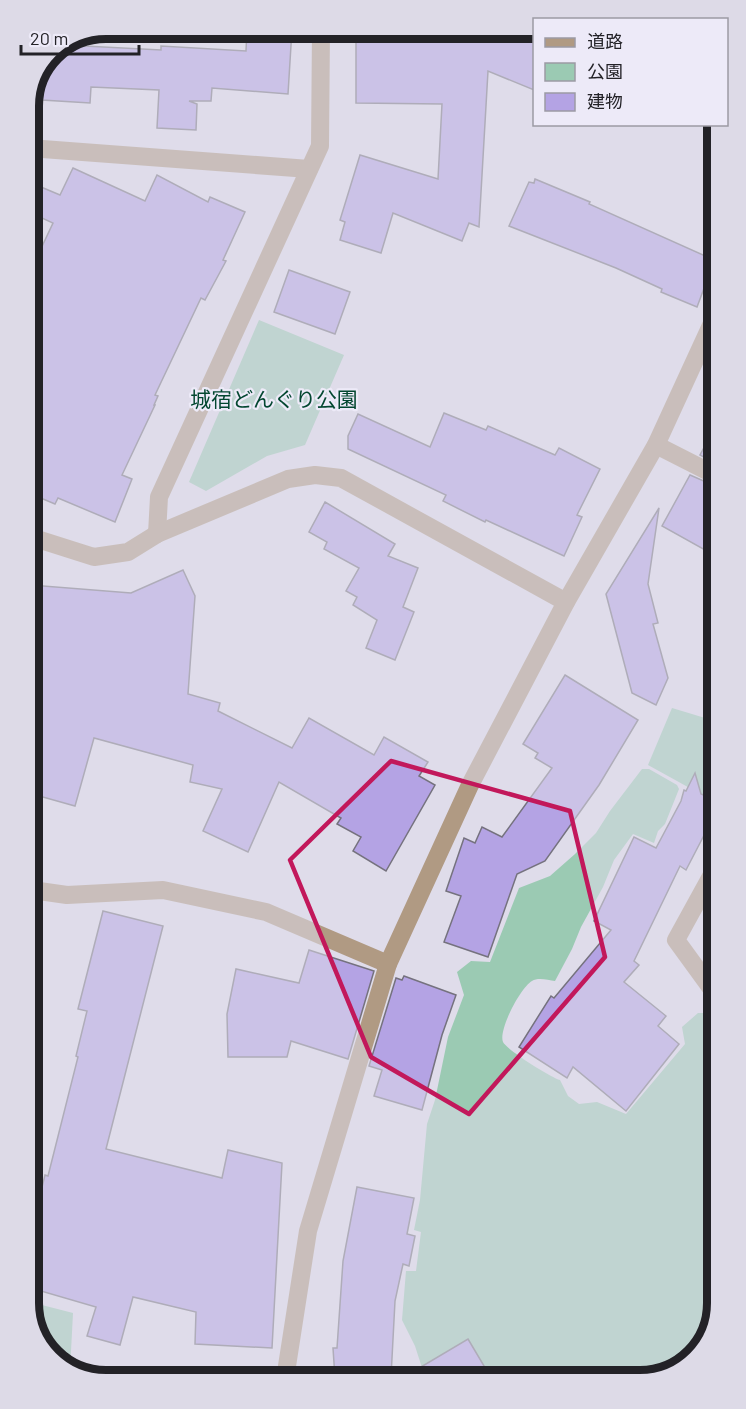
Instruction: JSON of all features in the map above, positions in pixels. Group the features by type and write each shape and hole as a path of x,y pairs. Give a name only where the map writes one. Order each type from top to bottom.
{"street":[{"path":"157,534 159,497 320,146 321,39"},
{"path":"39,149 309,169"},
{"path":"287,1370 308,1231 388,964 470,785 566,602 656,445 707,334"},
{"path":"656,445 707,471"},
{"path":"39,540 94,557 128,552 157,534 288,479 315,475 340,478 566,602"},
{"path":"707,884 676,940 707,983"},
{"path":"39,891 67,895 163,890 266,912 388,964"}],"highlighted area":[{"path":"391,761 570,811 605,957 469,1114 371,1057 290,860"}],"green space":[{"name":"城宿どんぐり公園","path":"259,320 344,355 305,445 267,456 206,491 189,482"},
{"path":"672,708 707,719 707,798 648,765"},
{"path":"642,769 649,769 677,785 679,789 665,824 658,831 654,843 633,834 614,860 603,887 555,981 537,979 522,991 507,1019 502,1036 503,1042 512,1051 539,1069 560,1080 568,1096 579,1104 597,1102 626,1114 685,1044 682,1027 698,1013 707,1013 707,1303 703,1325 696,1340 684,1353 666,1365 653,1369 423,1370 415,1346 402,1320 406,1271 416,1271 421,1232 414,1230 420,1200 427,1124 435,1100 448,1037 464,995 457,972 471,961 490,962 519,888 550,876 596,833"},
{"path":"39,1304 73,1313 71,1360 50,1340 40,1316"}],"building":[{"path":"247,39 291,39 288,94 212,88 211,101 189,101 197,104 196,130 157,128 159,90 91,87 90,103 42,100 43,84 53,65 78,46 161,50 161,46 246,51"},
{"path":"356,39 533,39 533,90 488,71 479,227 469,223 462,241 393,213 381,253 340,240 345,222 340,220 360,155 438,179 442,104 356,103"},
{"path":"73,168 145,201 157,175 208,202 210,197 245,212 223,260 226,261 205,300 201,298 155,395 158,396 155,405 122,475 132,479 115,522 58,498 55,504 39,497 39,253 53,223 39,217 39,186 60,195"},
{"path":"535,179 590,202 589,204 707,257 707,280 697,307 661,292 662,289 616,268 509,226 529,182 534,183"},
{"path":"289,270 350,292 335,334 274,312"},
{"path":"444,413 486,430 488,426 555,455 559,448 600,469 577,515 582,517 564,556 486,520 485,522 443,501 446,495 348,449 348,436 358,414 430,447"},
{"path":"707,442 707,459 700,455"},
{"path":"690,475 707,482 707,551 662,526"},
{"path":"325,502 395,544 388,556 418,568 403,607 414,612 395,660 366,648 377,620 353,605 357,597 346,591 359,568 324,549 327,542 309,532"},
{"path":"659,508 648,584 658,623 653,624 668,678 656,705 632,693 606,594"},
{"path":"183,570 195,596 188,694 220,703 218,711 292,748 309,718 374,755 384,737 428,762 419,776 435,785 386,871 353,851 361,837 337,824 341,818 279,782 248,852 203,831 222,789 190,782 193,765 94,738 75,806 39,796 39,586 131,593"},
{"path":"565,675 638,720 599,785 545,861 517,874 488,957 444,942 461,896 446,891 464,838 475,843 482,827 502,837 552,768 535,758 538,753 523,744"},
{"path":"695,773 701,794 707,796 707,829 686,870 680,866 634,961 639,965 624,982 666,1016 658,1026 679,1044 626,1111 573,1067 567,1078 519,1047 551,996 554,998 611,930 594,921 634,837 656,848 681,801 684,790 686,791"},
{"path":"103,911 163,926 106,1149 222,1178 228,1150 282,1163 272,1348 195,1344 196,1312 133,1297 120,1345 87,1336 96,1307 39,1290 39,1199 45,1175 48,1176 78,1057 76,1056 87,1011 78,1009"},
{"path":"309,950 374,971 348,1059 291,1041 287,1057 228,1057 227,1014 236,969 299,983"},
{"path":"404,976 456,995 442,1035 422,1110 374,1096 382,1070 369,1066 396,978 402,980"},
{"path":"357,1187 414,1198 407,1234 415,1236 409,1266 403,1264 395,1301 391,1370 334,1370 333,1348 337,1348 343,1261"},
{"path":"468,1339 486,1370 416,1370"}]}
